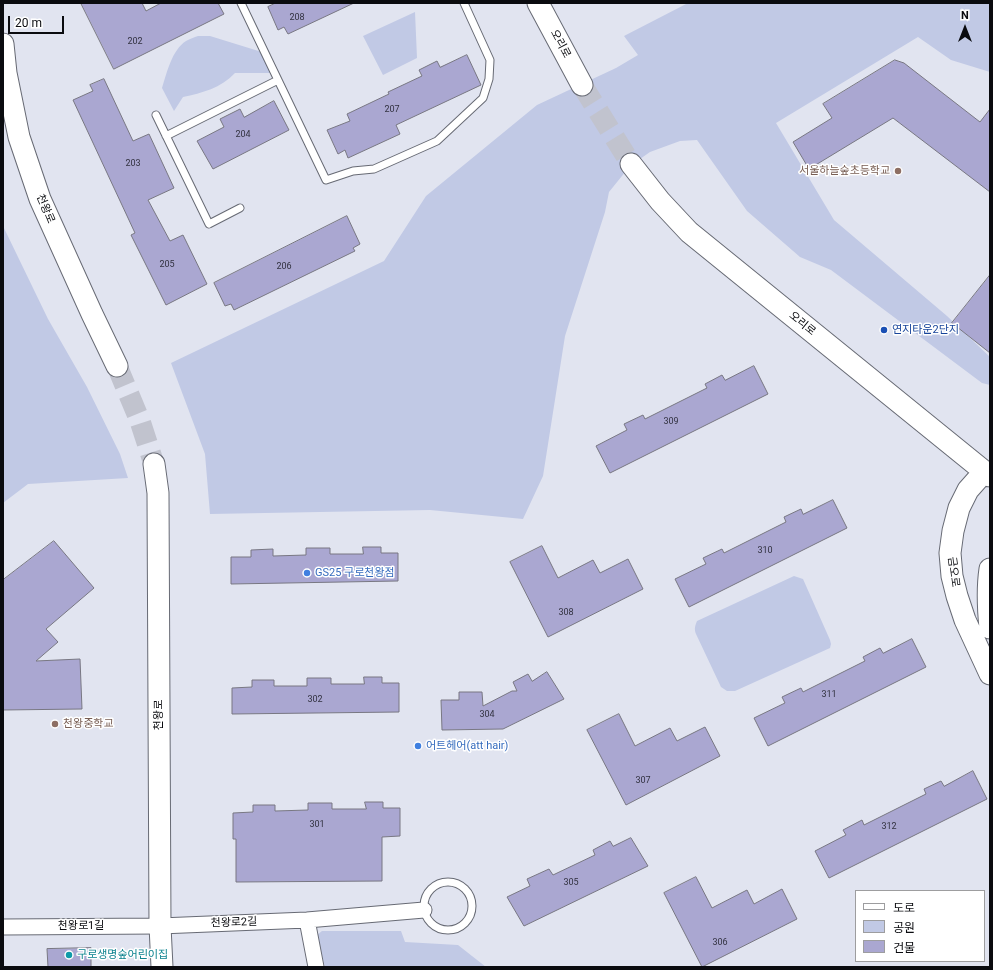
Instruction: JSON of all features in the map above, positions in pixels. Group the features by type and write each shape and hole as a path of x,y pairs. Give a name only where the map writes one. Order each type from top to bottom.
{"street":[{"name":"오리로","path":"538,3 582,85"},
{"name":"천왕로","path":"3,44 6,73 19,137 40,199 117,366"},
{"name":"오리로","path":"631,164 660,201 689,232 988,471"},
{"name":"천왕로","path":"154,464 158,494 160,926 162,967"},
{"name":"금오로","path":"988,471 968,490 952,531 950,553 952,576 957,596 965,620 990,674"},
{"path":"990,569 988,603 990,628"},
{"name":"천왕로2길","path":"160,926 307,920 424,910"},
{"path":"307,920 316,967"},
{"name":"천왕로1길","path":"3,927 160,926"}],"lane":[{"path":"241,3 326,180 353,171 374,169 437,141 484,98 489,79 490,60 464,3"},
{"path":"166,136 278,80"},
{"path":"156,115 209,224 240,208"},
{"path":"448,882 464,887 472,900 473,908 471,916 467,922 454,930 446,931 438,929 431,924 424,910 424,901 433,888 448,882"}],"green space":[{"path":"688,3 990,3 990,72 951,60 918,37 776,123 834,220 947,316 990,357 990,385 982,383 831,270 800,257 747,211 697,140 680,141 650,152 630,166 609,192 605,212 565,336 543,476 523,519 430,510 210,514 205,454 171,363 384,261 426,196 537,105 616,68 638,55 624,36"},
{"path":"415,12 417,58 383,75 363,36"},
{"path":"198,36 210,36 265,53 275,73 235,73 224,83 204,92 183,97 174,111 162,88 166,75 177,50 181,45"},
{"path":"3,226 48,319 87,387 120,454 128,478 28,484 3,503"},
{"path":"794,576 803,579 830,640 830,648 735,691 727,691 721,687 696,634 695,628 697,621"},
{"path":"322,931 401,931 405,942 458,945 486,967 325,967 317,935"}],"building":[{"path":"81,3 142,3 146,11 161,3 218,3 224,14 114,69"},
{"path":"276,3 354,3 288,34 284,27 278,30 268,7"},
{"path":"467,55 481,85 396,125 400,134 348,158 345,150 338,154 327,130 350,121 347,114 422,76 419,70 437,61 440,67"},
{"path":"895,60 904,63 980,122 990,109 990,192 893,118 809,169 793,142 832,118 823,104"},
{"path":"104,79 133,141 149,134 174,188 148,200 170,241 183,235 207,284 166,305 131,235 135,233 73,100 93,91 90,85"},
{"path":"274,101 289,130 213,169 197,141 224,127 220,119 240,109 244,117"},
{"path":"347,216 360,244 353,248 355,251 234,310 231,304 225,306 214,283"},
{"path":"990,275 990,353 952,323"},
{"path":"754,366 768,394 610,473 596,446 627,430 624,424 643,415 645,419 707,388 705,384 722,375 725,380"},
{"path":"833,500 847,528 689,607 675,579 706,564 703,558 722,549 724,553 786,522 784,517 801,509 803,514"},
{"path":"54,541 94,588 46,629 58,642 36,661 80,659 82,709 3,710 3,580"},
{"path":"542,546 558,578 593,560 600,573 628,559 643,589 548,637 510,562"},
{"path":"363,547 381,547 381,553 398,553 398,581 231,584 231,557 251,557 251,550 273,549 273,556 306,555 306,548 330,548 330,554 363,554"},
{"path":"912,639 926,667 768,746 754,718 785,703 782,697 801,688 803,692 865,661 863,657 880,648 883,653"},
{"path":"547,672 564,699 503,729 442,730 441,700 459,700 459,692 482,692 483,706 512,691 517,691 513,682 528,674 532,681"},
{"path":"364,677 382,677 382,683 399,683 399,712 232,714 232,688 252,687 252,680 274,680 274,686 307,686 307,678 331,678 331,684 364,684"},
{"path":"619,714 635,746 670,728 677,741 705,727 720,756 626,805 587,730"},
{"path":"973,771 987,799 829,878 815,851 846,835 843,830 862,820 864,825 926,794 924,789 941,781 944,786"},
{"path":"365,802 383,802 383,808 400,808 400,836 382,837 382,881 236,882 236,839 233,839 233,813 253,812 253,805 275,805 275,811 308,810 308,803 332,803 332,809 366,809"},
{"path":"631,838 648,866 524,926 507,897 530,886 527,879 549,869 553,875 595,855 593,850 610,841 613,846"},
{"path":"696,877 712,908 747,890 754,904 782,889 797,919 702,967 664,893"},
{"name":"구로생명숲어린이집","path":"91,948 91,967 48,967 47,949"}],"tunnel":[{"path":"582,85 631,164"},
{"path":"117,366 140,421 154,464"}],"place":[{"name":"서울하늘숲초등학교","path":"898,171"},
{"name":"연지타운2단지","path":"884,330"},
{"name":"GS25 구로천왕점","path":"307,573"},
{"name":"천왕중학교","path":"55,724"},
{"name":"어트헤어(att hair)","path":"418,746"},
{"name":"구로생명숲어린이집","path":"69,955"}]}
